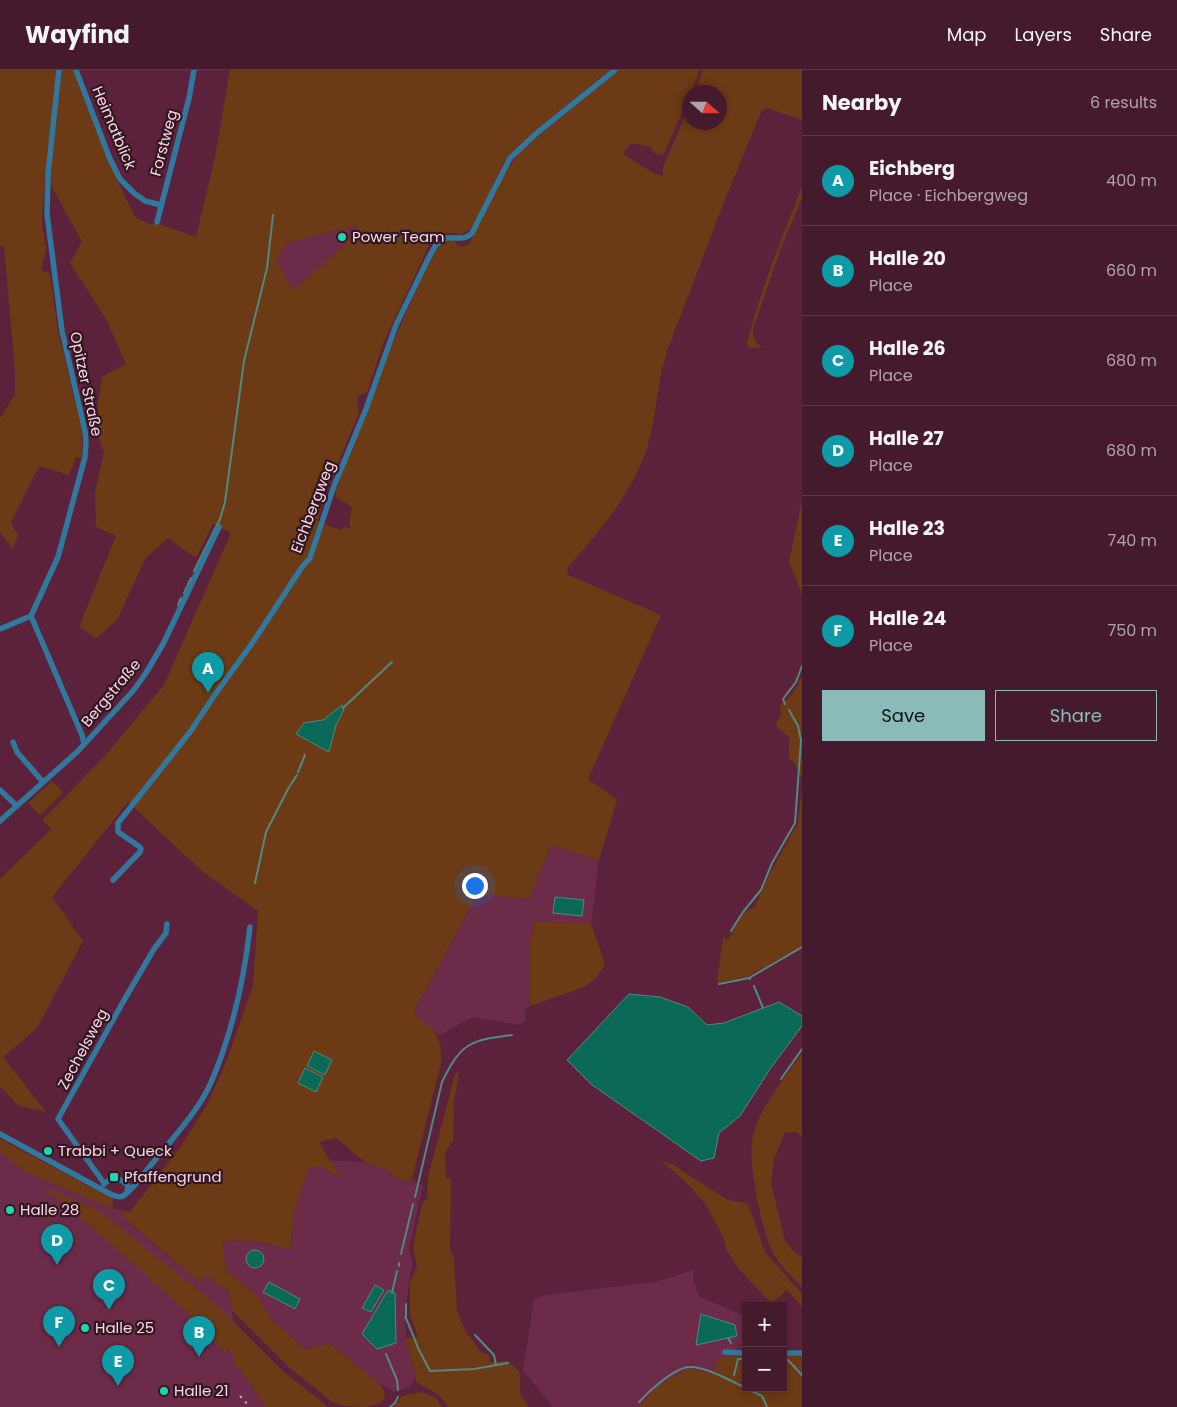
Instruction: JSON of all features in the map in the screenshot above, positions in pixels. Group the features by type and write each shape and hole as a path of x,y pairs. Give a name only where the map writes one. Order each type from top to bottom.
{"street":[{"name":"Opitzer Straße","path":"31,616 58,556 85,457 86,442 85,430 62,331 47,214 48,174 59,70"},
{"name":"Heimatblick","path":"76,70 110,159 120,179 145,201 161,205"},
{"name":"Forstweg","path":"157,222 189,98 194,70"},
{"name":"Eichbergweg","path":"113,880 140,852 140,847 118,832 117,828 127,811 143,794 190,732 310,558 334,486 366,409 396,325 436,245 446,238 460,240 472,233 510,158 615,70"},
{"name":"Bergstraße","path":"0,821 115,713 146,674 219,527"},
{"path":"0,629 31,616 82,735 84,744"},
{"path":"13,742 17,752 43,782"},
{"path":"0,790 17,806"},
{"name":"Zechelsweg","path":"103,1186 87,1157 58,1119 118,1010 166,933 167,924"},
{"path":"0,1134 103,1186 117,1197 123,1196 205,1096 228,1038 244,975 250,928"},
{"path":"103,1186 115,1178 124,1181 128,1186 127,1192"},
{"path":"725,1352 742,1353"},
{"path":"787,1353 802,1353"}],"shaded area":[{"path":"0,70 73,70 118,182 135,217 150,224 159,224 196,237 215,157 230,70 610,70 548,120 506,158 479,216 469,230 460,235 440,233 430,243 384,342 367,392 357,397 359,413 327,489 317,521 340,530 345,526 351,529 349,522 352,508 349,504 336,497 336,491 389,352 420,279 434,253 447,240 454,240 457,245 462,247 469,244 506,171 521,150 618,70 700,70 694,85 682,85 682,112 665,152 660,155 654,153 651,147 631,143 623,154 655,174 663,176 663,168 682,123 682,130 727,130 727,85 698,85 703,70 802,70 802,120 767,108 761,112 722,207 666,354 650,436 641,465 624,497 591,541 567,568 568,575 661,615 588,779 617,800 599,860 551,845 529,899 478,894 413,1013 436,1034 440,1045 441,1063 412,1179 408,1181 401,1180 380,1167 365,1162 336,1138 319,1142 340,1177 320,1166 308,1169 294,1213 290,1250 257,1241 222,1241 226,1270 257,1296 271,1319 305,1349 330,1344 378,1382 385,1392 384,1398 379,1404 365,1407 344,1406 332,1402 289,1367 232,1310 229,1292 203,1274 200,1283 130,1223 119,1210 130,1212 181,1146 208,1103 228,1057 253,985 258,911 203,872 128,802 52,897 83,941 37,1028 3,1057 46,1112 19,1106 0,1086 0,879 51,829 42,820 105,756 164,685 231,533 213,524 196,558 168,538 145,559 117,620 96,638 79,627 116,536 96,527 95,492 104,453 95,425 102,377 126,364 106,319 70,263 82,241 45,175 42,221 46,249 41,270 50,274 58,331 82,429 82,458 76,457 69,475 39,466 11,523 18,535 13,549 0,532 0,418 15,394 15,371 4,247 0,245","holes":["357,226 346,244 293,290 276,262 286,243"]},
{"path":"802,187 802,198 780,251 754,326 754,339 763,348 749,348 747,343 765,284"},
{"path":"357,226 346,245 293,290 275,262 286,243"},
{"path":"802,501 802,595 789,561"},
{"path":"802,676 802,779 794,762 789,758 789,737 777,727 776,723 781,715 780,705 793,692"},
{"path":"342,705 344,710 336,725 329,752 296,734 304,723 323,720"},
{"path":"52,781 63,793 40,815 28,803"},
{"path":"802,786 802,946 749,976 717,983 723,937 728,940 742,916 755,907 770,873 798,823"},
{"path":"551,845 599,860 591,923 534,922 530,941 530,1006 524,1010 526,1021 518,1025 472,1017 439,1036 413,1014 478,894 529,899"},
{"path":"555,897 584,900 582,916 553,913"},
{"path":"534,922 591,923 605,964 596,978 584,987 530,1006 530,941"},
{"path":"629,994 660,997 688,1007 707,1025 724,1023 779,1002 802,1016 802,1026 770,1069 740,1116 719,1133 714,1158 701,1161 591,1084 567,1060"},
{"path":"314,1051 332,1060 325,1075 307,1066"},
{"path":"802,1054 802,1136 796,1132 785,1133 774,1158 771,1183 785,1241 795,1253 802,1257 802,1288 774,1254 762,1223 755,1188 752,1140 755,1128 764,1109"},
{"path":"305,1068 323,1077 316,1092 298,1083"},
{"path":"459,1072 454,1103 453,1140 445,1153 446,1178 451,1179 450,1250 454,1258 457,1311 466,1332 481,1352 489,1355 490,1362 508,1361 520,1372 520,1394 529,1407 448,1407 441,1397 415,1381 416,1377 406,1338 418,1337 410,1315 410,1281 417,1267 413,1246 422,1203 427,1198 428,1177 455,1074"},
{"path":"0,1139 113,1199 112,1208 130,1212 130,1224 200,1283 202,1273 229,1292 241,1371 266,1407 0,1407"},
{"path":"0,1139 113,1199 112,1211 108,1207 24,1171 0,1151"},
{"path":"330,1160 365,1162 380,1167 400,1180 408,1181 412,1179 423,1186 409,1249 412,1263 405,1311 406,1338 416,1377 410,1387 394,1392 378,1382 330,1344 305,1349 271,1319 257,1296 226,1270 222,1241 264,1241 290,1250 294,1213 308,1169 317,1165 323,1165 335,1176 340,1177"},
{"path":"661,1161 672,1164 726,1199 748,1204 765,1252 802,1294 802,1307 787,1290 770,1302 738,1268 727,1251 724,1239 706,1205 687,1183"},
{"path":"43,1187 94,1208 107,1217 219,1307 284,1372 328,1407 266,1407 232,1361 235,1358 229,1349 224,1352 203,1328 169,1295"},
{"path":"255,1250 261,1253 264,1259 261,1265 255,1268 249,1265 246,1259 249,1253"},
{"path":"693,1270 694,1282 699,1296 742,1315 742,1349 725,1349 726,1358 713,1374 688,1368 656,1387 639,1407 553,1407 523,1370 534,1300 545,1295 655,1282"},
{"path":"269,1282 300,1299 295,1309 263,1292"},
{"path":"375,1285 384,1290 371,1312 362,1308"},
{"path":"388,1290 395,1293 396,1343 377,1349 362,1334"},
{"path":"701,1314 735,1325 737,1336 696,1345"},
{"path":"726,1355 742,1355 742,1392 787,1392 787,1356 802,1356 802,1407 639,1407 656,1387 688,1368 713,1374 719,1358 725,1358"},
{"path":"422,1392 436,1398 442,1407 393,1407 400,1400 401,1396"}],"waterway":[{"path":"194,571 220,519 225,502 244,361 267,268 273,215"},
{"path":"184,593 191,578"},
{"path":"178,605 181,598"},
{"path":"343,708 392,662"},
{"path":"785,704 783,699 796,682 802,666"},
{"path":"731,931 743,912 761,890 772,863 795,823 801,740 798,726 789,710"},
{"path":"298,772 305,755"},
{"path":"255,883 266,832 297,775"},
{"path":"750,979 802,947"},
{"path":"719,984 749,978"},
{"path":"754,986 763,1008"},
{"path":"415,1197 442,1082 449,1069 461,1051 468,1046 486,1039 512,1035"},
{"path":"781,1079 802,1049"},
{"path":"401,1254 413,1204"},
{"path":"392,1293 397,1271"},
{"path":"406,1304 406,1317"},
{"path":"405,1318 430,1371 474,1369 508,1363"},
{"path":"475,1335 494,1355 496,1365"},
{"path":"728,1338 731,1343"},
{"path":"386,1354 397,1380 398,1390"},
{"path":"734,1375 738,1359 742,1359"},
{"path":"787,1360 802,1375"},
{"path":"639,1402 670,1375 690,1367 711,1372 742,1386"},
{"path":"754,1392 762,1396 767,1407"},
{"path":"390,1407 398,1397"}],"railway":[{"path":"240,1396 250,1407"}],"place":[{"name":"Power Team","path":"342,237"},
{"name":"Eichberg","path":"208,693"},
{"name":"Trabbi + Queck","path":"48,1151"},
{"name":"Pfaffengrund","path":"114,1177"},
{"name":"Halle 28","path":"10,1210"},
{"name":"Halle 27","path":"57,1265"},
{"name":"Halle 26","path":"109,1310"},
{"name":"Halle 25","path":"85,1328"},
{"name":"Halle 24","path":"59,1347"},
{"name":"Halle 20","path":"199,1357"},
{"name":"Halle 23","path":"118,1386"},
{"name":"Halle 21","path":"164,1391"}]}
